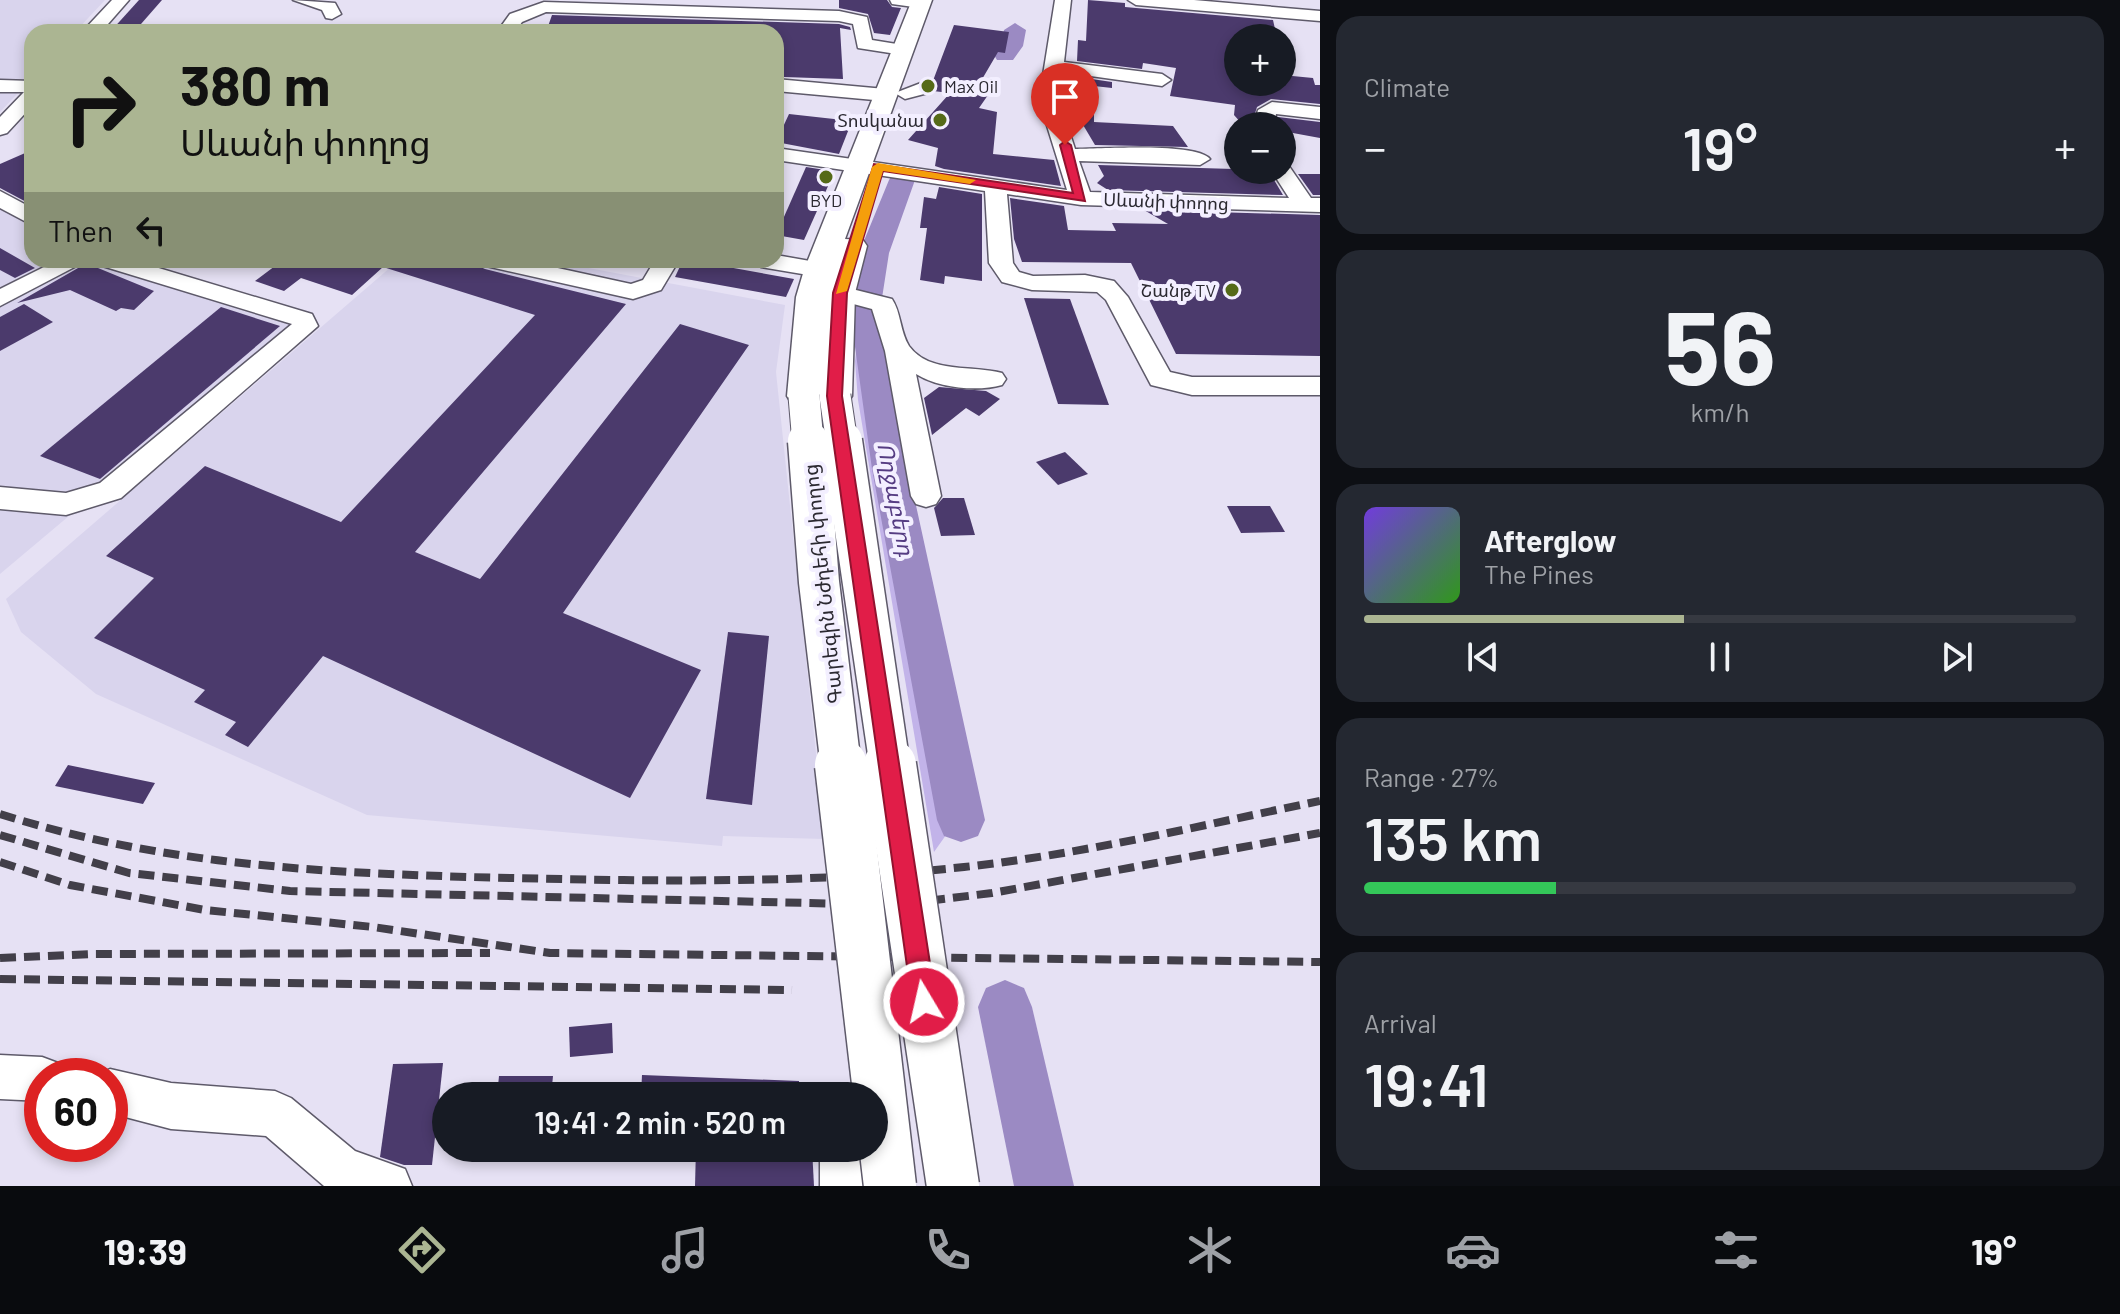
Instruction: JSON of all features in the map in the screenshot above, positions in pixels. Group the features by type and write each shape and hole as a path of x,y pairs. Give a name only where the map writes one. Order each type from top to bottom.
{"main road":[{"name":"Գարեգին Նժդեհի փողոց","path":"909,86 903,50 920,1"},
{"name":"Գարեգին Նժդեհի փողոց","path":"890,1186 819,582 819,396 850,288 868,166 909,86 920,1"},
{"name":"Գարեգին Նժդեհի փողոց","path":"819,396 953,1186"}],"street":[{"path":"98,24 121,0"},
{"path":"301,0 318,2 329,7 332,14"},
{"path":"1063,0 1049,100 1081,198"},
{"path":"1131,5 1320,16"},
{"path":"512,24 516,18 544,7 828,8 861,21 864,44 903,50"},
{"path":"1055,66 1162,80"},
{"path":"784,85 909,86"},
{"path":"0,86 24,87"},
{"path":"0,129 24,104"},
{"path":"1267,112 1272,108 1320,113"},
{"name":"Սևանի փողոց","path":"784,155 1081,198 1313,205"},
{"path":"1068,155 1153,155 1200,159"},
{"path":"995,184 1001,263 1010,277 1032,283 1085,282 1105,286 1116,297 1160,379 1192,386 1320,386"},
{"path":"1294,184 1313,205"},
{"path":"0,198 24,213"},
{"path":"784,267 850,288 898,351 938,376 993,379"},
{"path":"0,299 60,268"},
{"path":"0,498 61,505 95,501 126,480 305,326 303,319 134,268"},
{"path":"525,268 633,292 652,285 662,268"},
{"path":"898,351 926,496"},
{"path":"0,1077 24,1078"},
{"path":"128,1095 171,1106 275,1114 341,1170 388,1186"}],"shaded area":[{"path":"0,0 105,0 82,24 24,24 24,86 0,112"},
{"path":"0,205 24,220 24,268 115,268 296,325 0,574"},
{"path":"390,268 588,268 785,305 776,372 825,839 723,836 722,846 367,815 96,694 21,632 6,599"},
{"path":"860,317 884,325 890,344 885,381 887,405 903,463 902,489 959,784 958,818 934,852 858,400 855,361"}],"building":[{"path":"139,0 162,0 141,24 117,24"},
{"path":"839,0 887,0 892,7 901,8 890,35 874,33 868,14 839,8"},
{"path":"1088,0 1125,3 1125,7 1273,20 1274,24 1224,24 1224,96 1296,96 1296,76 1313,78 1315,85 1320,85 1320,104 1271,99 1257,107 1255,112 1234,112 1235,105 1170,96 1176,68 1143,63 1142,69 1077,61 1078,40 1086,41"},
{"path":"552,15 839,24 851,30 840,28 843,79 784,77 784,24 549,24"},
{"path":"954,25 1009,32 1005,53 998,52 981,81 995,85 979,108 997,112 993,154 1054,160 1061,186 944,169 935,166 938,148 908,140 950,93 933,91 931,86"},
{"path":"1071,76 1112,82 1112,88 1094,86 1094,122 1173,126 1188,147 1095,145 1076,113 1070,112"},
{"path":"789,114 852,121 839,154 784,144 784,125"},
{"path":"1296,119 1320,122 1320,138 1296,134"},
{"path":"24,154 24,201 0,188 0,164"},
{"path":"1098,165 1224,169 1224,184 1276,184 1283,195 1108,190 1097,183 1104,176"},
{"path":"806,167 832,171 833,175 804,240 784,236 784,217"},
{"path":"1298,174 1320,174 1320,195 1313,195"},
{"path":"939,187 982,194 982,281 945,276 944,284 920,280 927,228 920,228 924,197 936,199"},
{"name":"Շանթ TV","path":"1010,198 1064,206 1068,230 1116,231 1112,223 1168,224 1144,210 1320,215 1320,356 1176,354 1131,263 1022,262 1014,239"},
{"path":"0,248 24,262 24,268 35,268 15,278 0,270"},
{"path":"78,268 98,268 154,291 134,310 121,308 116,311 70,290 17,303"},
{"path":"272,268 382,268 352,295 301,278 284,291 255,281"},
{"path":"386,268 483,268 626,304 415,552 480,579 680,324 749,345 563,613 701,670 630,798 323,656 248,747 225,735 236,722 194,702 205,690 94,638 154,578 106,556 205,466 341,522 535,315"},
{"path":"679,268 733,268 794,279 786,297 675,277"},
{"path":"1024,298 1070,299 1109,405 1058,404"},
{"path":"24,304 53,322 0,351 0,317"},
{"path":"221,307 280,326 100,479 40,456"},
{"path":"939,387 986,391 1000,399 979,416 966,408 932,435 924,398"},
{"path":"1065,452 1088,474 1058,485 1036,462"},
{"path":"943,498 964,498 975,535 941,536 934,508"},
{"path":"1227,506 1270,506 1285,532 1241,533"},
{"path":"728,632 769,636 752,805 706,799"},
{"path":"68,765 155,783 143,804 55,786"},
{"path":"612,1023 613,1053 570,1057 569,1027"},
{"path":"443,1063 441,1082 432,1082 432,1165 404,1165 380,1157 393,1064"},
{"path":"642,1075 799,1081 799,1082 642,1082"},
{"path":"499,1076 553,1076 552,1082 498,1082"},
{"path":"696,1162 813,1162 814,1186 695,1186"}],"waterway":[{"name":"Ողջաբերդ","path":"1005,55 1012,46 1015,30"},
{"name":"Ողջաբերդ","path":"902,180 874,253 865,311 890,469 961,820"},
{"name":"Ողջաբերդ","path":"1005,1007 1044,1186"}],"railway":[{"path":"0,814 116,844 291,868 469,877 717,880 841,877 964,867 1054,855 1320,801"},
{"path":"0,835 129,873 290,891 895,905 992,893 1320,833"},
{"path":"0,862 70,885 205,910 373,927 550,953 1320,962"},
{"path":"0,958 93,954 490,953"},
{"path":"0,979 792,990"}],"slow traffic":[{"path":"840,291 878,167 970,180"}],"place":[{"name":"Max Oil","path":"928,86"},
{"name":"Տոսկանա","path":"940,120"},
{"name":"BYD","path":"826,177"},
{"name":"Շանթ TV","path":"1232,290"}],"route":[{"path":"924,1002 835,396 840,293 878,167 1081,198 1065,145"}]}
